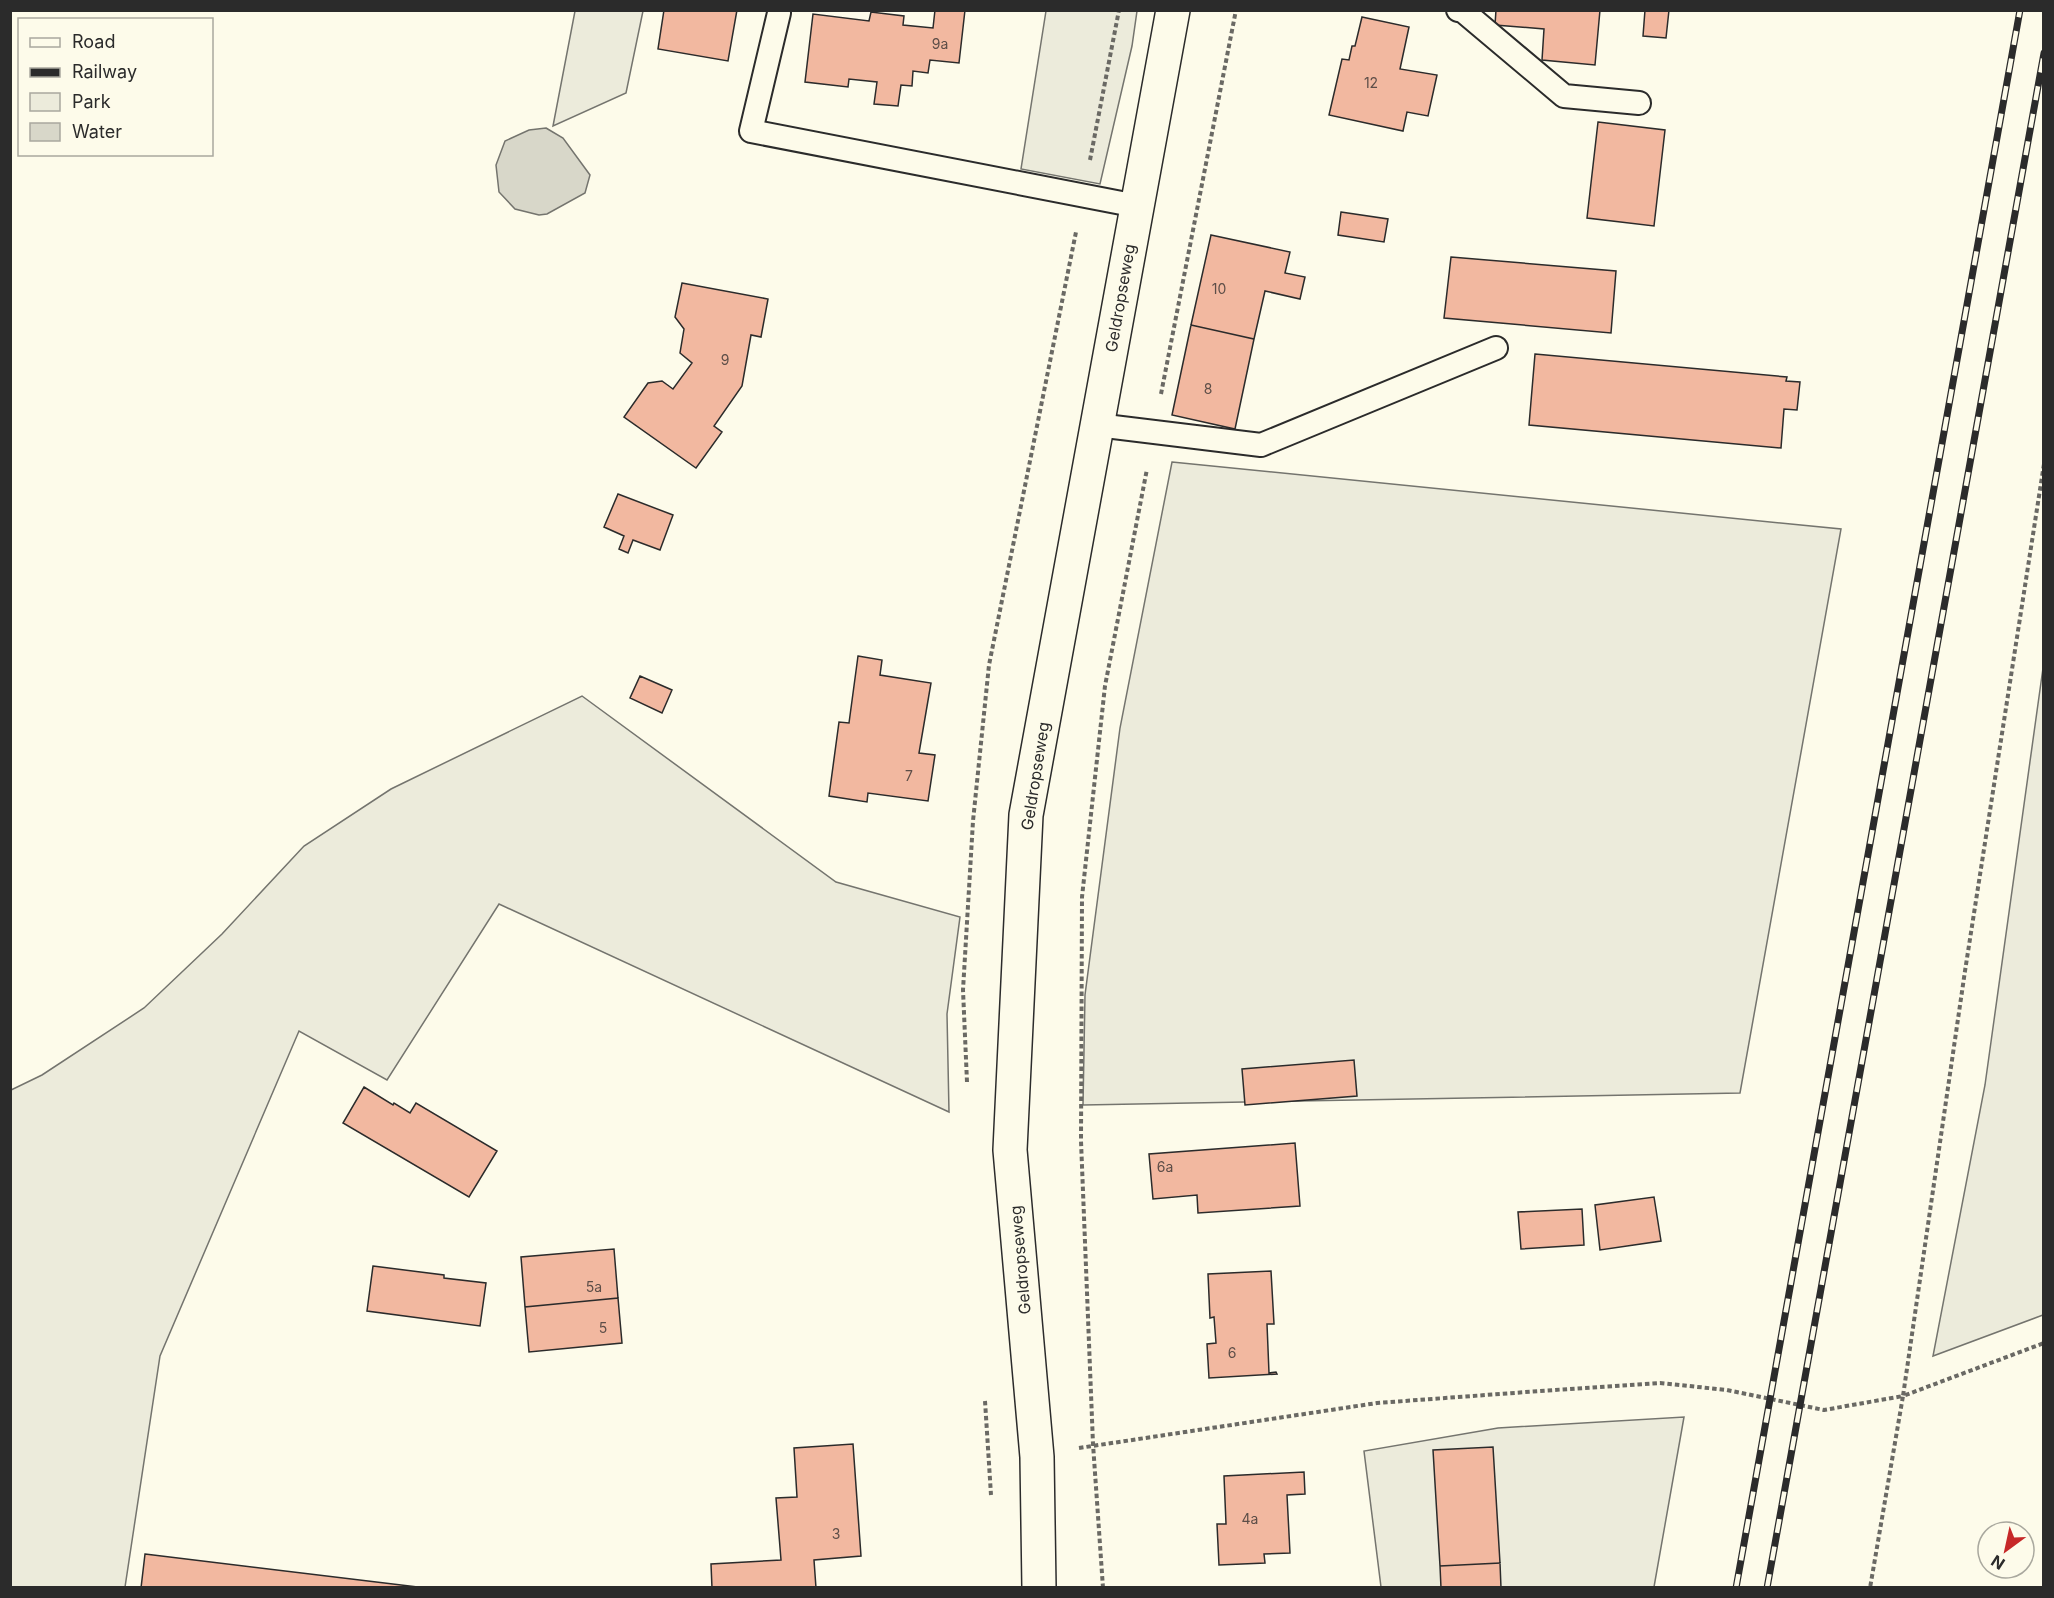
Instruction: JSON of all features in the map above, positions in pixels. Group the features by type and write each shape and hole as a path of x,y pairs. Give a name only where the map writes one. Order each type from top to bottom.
{"main road":[{"name":"Geldropseweg","path":"1039,1587 1037,1457 1010,1150 1026,815 1173,10"}],"lane":[{"path":"1458,10 1463,11 1564,96 1639,103"},
{"path":"779,13 751,131 1137,206"},
{"path":"1097,424 1261,445 1496,348"}],"path":[{"path":"1103,1587 1094,1445 1081,1141 1082,897 1105,686 1236,10"},
{"path":"1870,1587 1903,1396 1965,971 2043,464"},
{"path":"1037,1457 1094,1445 1377,1403 1660,1383 1727,1390 1824,1410 1903,1396 2043,1343"}],"green space":[{"path":"575,11 643,11 626,93 553,126"},
{"path":"1046,11 1137,11 1132,46 1100,184 1021,169"},
{"path":"1172,462 1841,529 1740,1093 1083,1105 1085,995 1120,728"},
{"path":"2043,668 2043,1315 1933,1356 1985,1085"},
{"path":"582,696 836,882 960,917 947,1014 949,1112 499,904 387,1080 299,1031 160,1356 125,1587 11,1587 11,1090 42,1075 144,1008 222,934 304,846 391,789"},
{"path":"1684,1417 1654,1587 1381,1587 1364,1451 1498,1428"}],"water":[{"path":"546,128 563,138 590,175 585,193 547,214 539,215 515,209 499,192 496,165 505,141 529,130"}],"building":[{"path":"664,10 737,10 728,61 658,49"},
{"path":"935,10 965,10 959,63 930,60 928,73 913,71 912,86 901,85 898,106 874,104 877,82 849,79 848,87 805,82 813,14 869,21 871,12 904,16 903,25 933,28"},
{"path":"1496,10 1600,10 1595,65 1542,60 1544,29 1495,25"},
{"path":"1645,10 1669,10 1666,38 1643,36"},
{"path":"1362,17 1409,27 1400,69 1437,75 1428,116 1407,112 1403,131 1329,115 1342,59 1349,60"},
{"path":"1598,122 1665,130 1654,226 1587,218"},
{"path":"1341,212 1388,219 1384,242 1338,235"},
{"path":"1211,235 1290,252 1285,273 1305,277 1300,299 1265,291 1254,339 1191,325"},
{"path":"1451,257 1616,271 1611,333 1444,318"},
{"path":"682,283 768,299 761,337 751,335 742,386 714,426 722,432 696,468 624,417 648,383 662,381 673,389 692,363 680,353 684,329 675,317"},
{"path":"1191,325 1254,339 1235,429 1172,415"},
{"path":"1535,354 1787,377 1786,381 1800,382 1797,410 1784,409 1781,448 1529,425"},
{"path":"618,494 673,515 660,550 633,540 628,553 619,549 624,536 604,527"},
{"path":"858,656 882,660 880,675 931,683 919,753 935,755 928,801 868,793 867,802 829,796 839,722 849,723"},
{"path":"640,676 672,690 662,713 630,698"},
{"path":"1354,1060 1357,1096 1245,1105 1242,1069"},
{"path":"364,1087 410,1113 416,1103 497,1151 469,1197 343,1123"},
{"path":"1295,1143 1300,1206 1198,1213 1197,1195 1153,1199 1149,1154"},
{"path":"1654,1197 1661,1241 1600,1250 1595,1205"},
{"path":"1582,1209 1584,1245 1521,1249 1518,1212"},
{"path":"614,1249 618,1298 525,1307 521,1257"},
{"path":"373,1266 486,1283 480,1326 367,1311"},
{"path":"1271,1271 1274,1324 1267,1324 1269,1373 1276,1372 1277,1374 1209,1378 1207,1344 1216,1343 1214,1317 1210,1318 1208,1274"},
{"path":"618,1298 622,1343 529,1352 525,1307"},
{"path":"853,1444 861,1556 814,1560 816,1588 712,1588 711,1564 781,1560 776,1498 797,1497 794,1448"},
{"path":"1493,1447 1500,1563 1440,1566 1433,1450"},
{"path":"1304,1472 1305,1494 1287,1495 1290,1553 1264,1554 1265,1563 1219,1565 1217,1524 1226,1524 1224,1476"},
{"path":"145,1554 426,1588 141,1588"},
{"path":"1500,1563 1501,1588 1441,1588 1440,1566"}],"railway":[{"path":"1736,1588 2020,10"},
{"path":"1767,1588 2044,53"}]}
